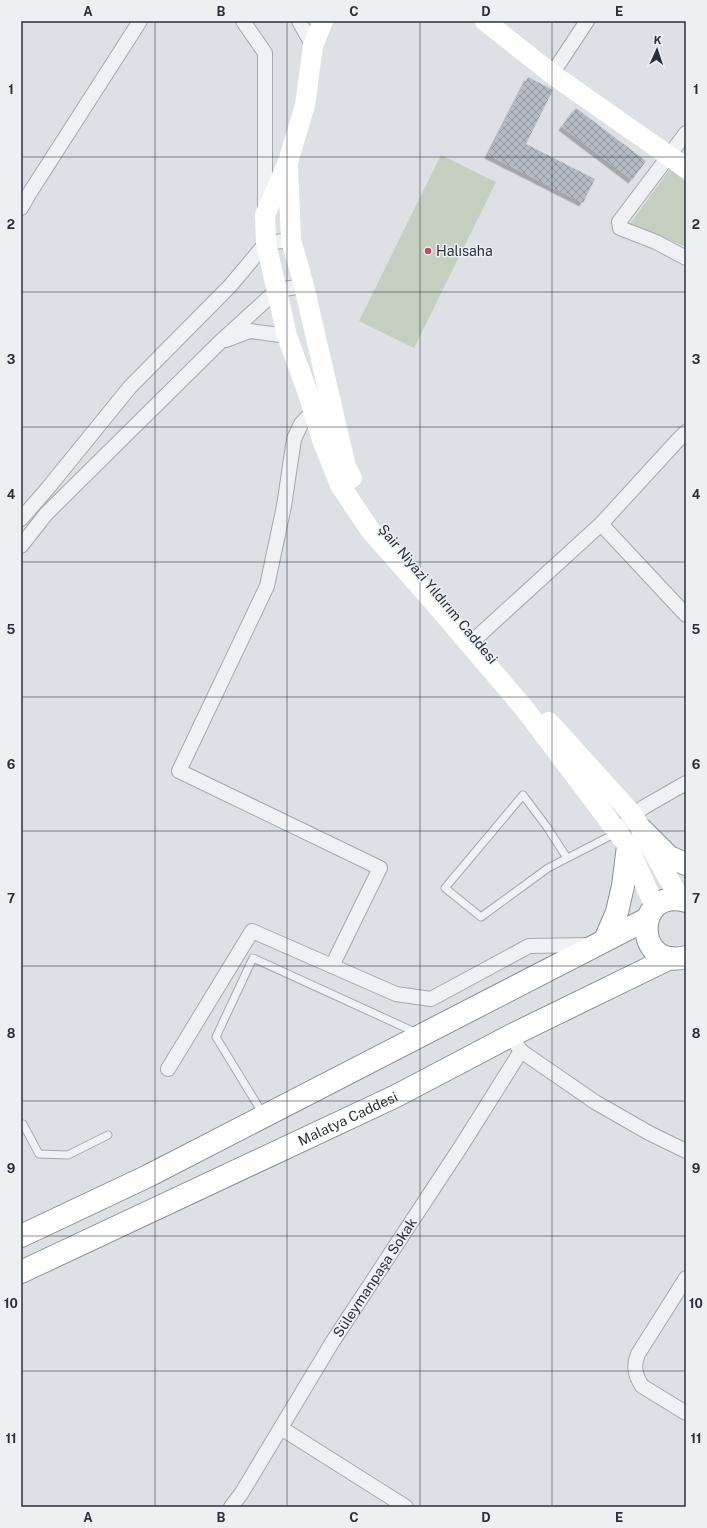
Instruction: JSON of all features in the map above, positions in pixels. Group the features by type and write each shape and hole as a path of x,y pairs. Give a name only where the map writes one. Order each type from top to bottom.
{"highway":[{"path":"638,822 669,857 686,864"},
{"path":"599,943 617,912 623,886 623,839"},
{"path":"21,1236 148,1176 599,943 651,913 667,900 683,900"},
{"path":"651,913 646,929 648,939 653,948 660,954 678,957"},
{"name":"Malatya Caddesi","path":"21,1272 396,1096 516,1043 678,957"}],"street":[{"path":"21,208 140,21"},
{"path":"243,21 265,53 266,243 287,336 313,411 320,437 340,484 370,530 524,708 623,839 651,913"},
{"path":"299,21 313,46"},
{"path":"265,215 288,162 304,105 313,46 323,21"},
{"path":"485,21 552,74 670,155 686,168"},
{"path":"552,74 587,21"},
{"path":"686,133 619,222 620,228 656,242 686,258"},
{"name":"Şair Niyazi Yıldırım Caddesi","path":"288,162 291,240 304,286 346,467 382,532 638,822 683,900"},
{"path":"21,519 130,387 230,286 266,243 291,240"},
{"path":"21,546 46,514 220,342 277,290 304,286"},
{"path":"220,342 250,331 287,336"},
{"path":"313,411 302,424 294,439 284,506 267,586 179,771 380,868 332,966"},
{"path":"475,639 602,524 686,432"},
{"path":"602,524 686,615"},
{"path":"623,839 638,822 644,807 686,783"},
{"path":"168,1069 252,931 396,994 431,999 529,946 599,943"},
{"path":"516,1043 595,1102 649,1134 686,1151"},
{"name":"Süleymanpaşa Sokak","path":"232,1507 334,1341 460,1148 516,1043"},
{"path":"686,1278 638,1354 635,1366 638,1380 642,1386 686,1413"},
{"path":"281,1428 406,1507"}],"lane":[{"path":"567,858 547,827 523,795 444,888 481,917 548,868 567,858 623,839"},
{"path":"264,1116 216,1037 252,958 421,1034"},
{"path":"21,1125 23,1124 39,1154 68,1155 108,1135"}],"green space":[{"name":"Halısaha","path":"441,155 496,182 414,348 359,321"},
{"path":"670,169 686,182 686,247 630,224"}],"building":[{"path":"528,77 553,90 526,144 595,179 583,203 488,155"},
{"path":"576,108 646,161 632,180 562,127"}],"place":[{"name":"Halısaha","path":"428,251"}]}
